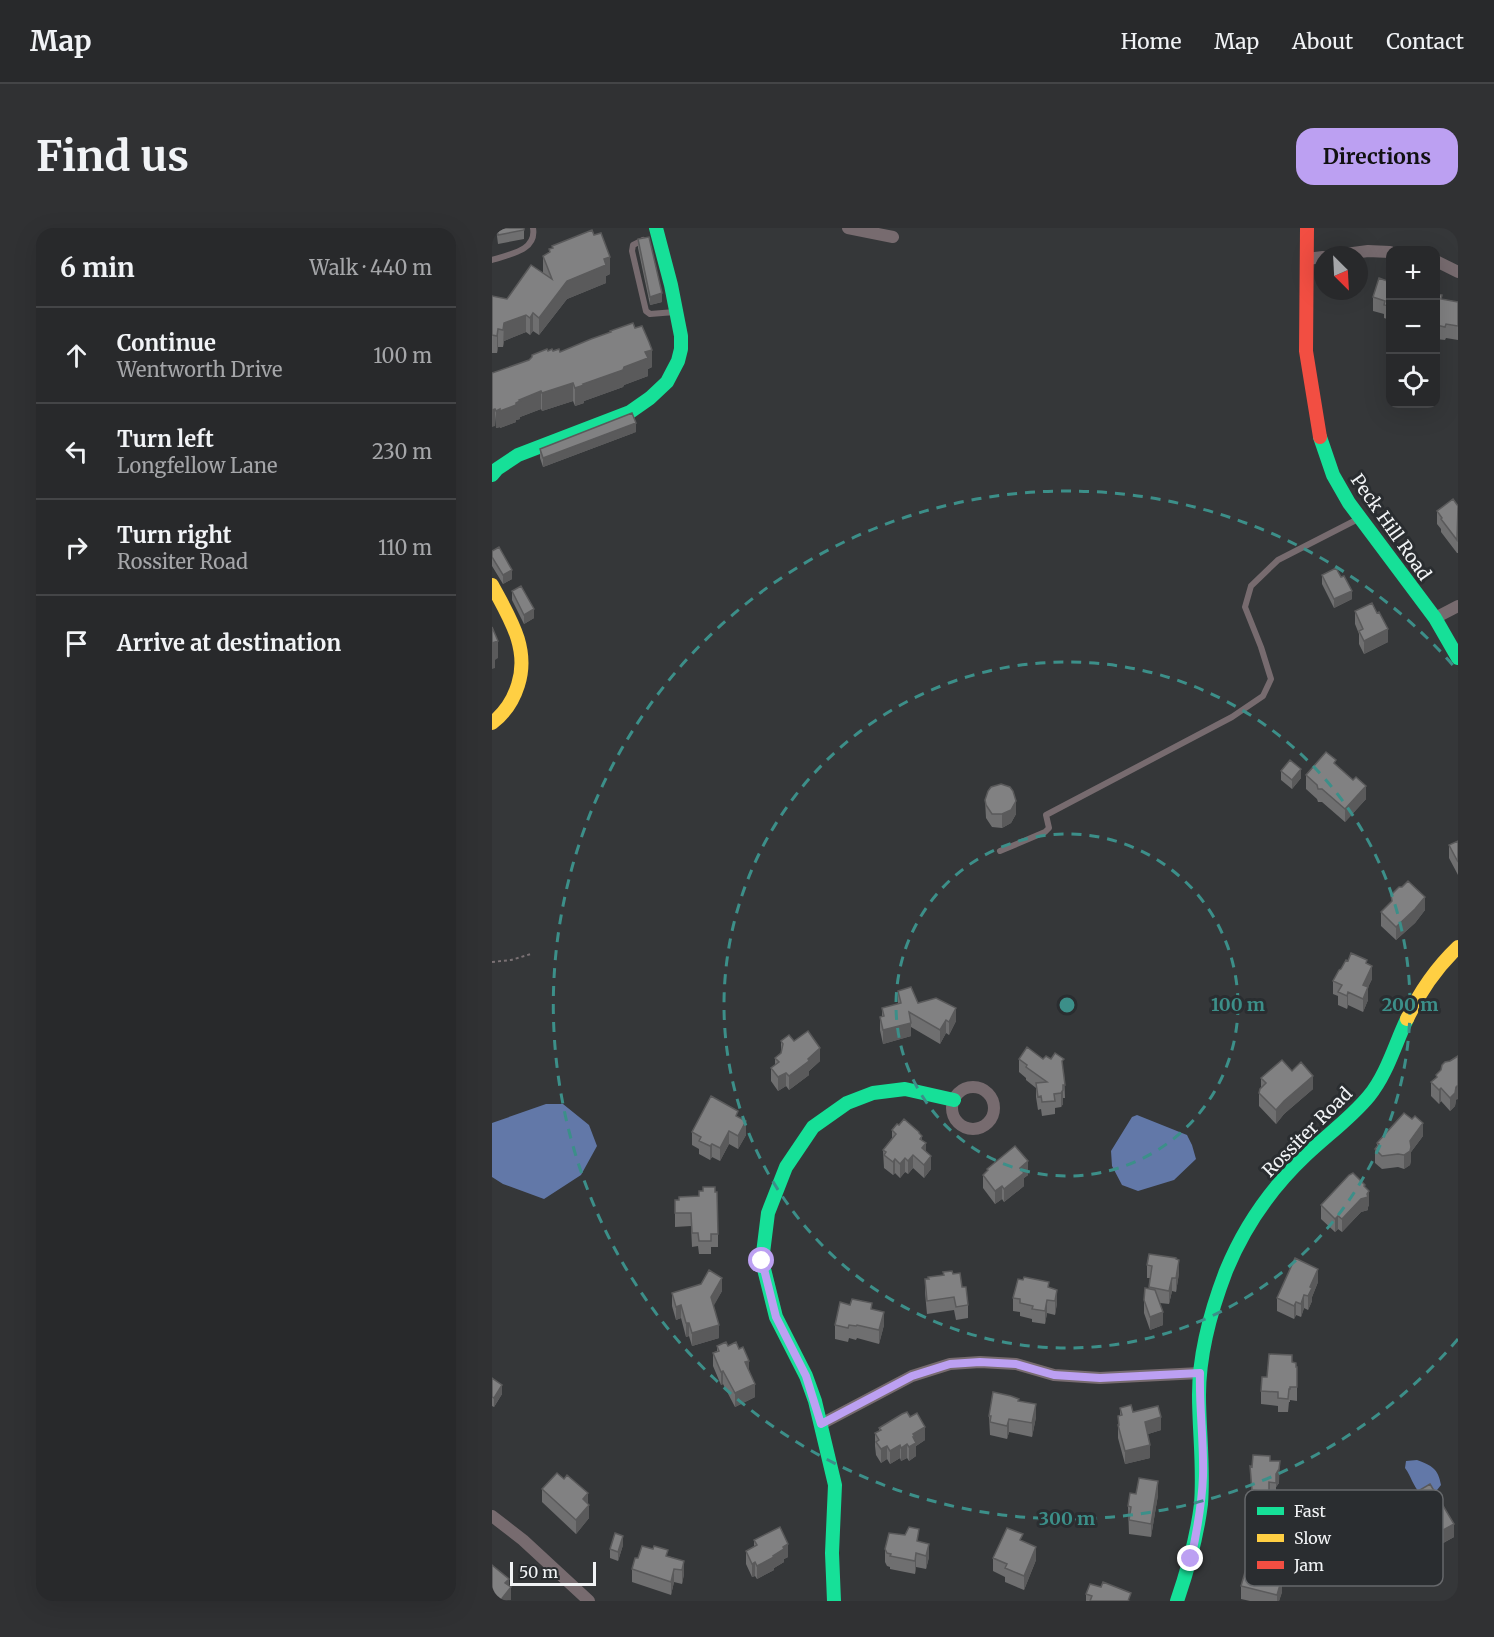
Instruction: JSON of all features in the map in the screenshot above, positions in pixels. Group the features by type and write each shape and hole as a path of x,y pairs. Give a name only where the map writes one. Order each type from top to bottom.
{"street":[{"path":"848,228 893,237"},
{"name":"Peck Hill Road","path":"1307,228 1306,351 1320,437 1333,475 1349,503 1435,618 1458,658"},
{"path":"492,475 518,455 630,412 647,402 662,389 674,372 680,355 681,338 670,280 657,232"},
{"path":"1368,251 1386,252"},
{"path":"1307,259 1314,258"},
{"path":"1440,263 1458,272"},
{"path":"492,585 520,638 524,660 520,680 510,706 492,723"},
{"path":"1435,618 1458,606"},
{"name":"Rossiter Road","path":"1177,1601 1191,1559 1199,1519 1203,1474 1200,1373 1214,1305 1229,1264 1245,1231 1279,1183 1312,1149 1357,1110 1377,1085 1422,988 1458,947"},
{"path":"834,1601 832,1553 835,1485 821,1424 806,1376 776,1317 762,1261 768,1213 786,1167 813,1127 847,1103 873,1093 905,1089 954,1100"},
{"path":"821,1424 912,1376 950,1364 980,1362 1016,1364 1054,1375 1100,1378 1200,1373"},
{"path":"492,1516 523,1540 589,1601"}],"lane":[{"path":"492,260 524,249 531,244 535,236 533,228"},
{"path":"657,232 633,245 632,251 646,311 650,314 676,312"},
{"path":"1000,851 1045,832 1049,828 1046,815 1232,717 1263,696 1271,679 1245,607 1251,586 1278,560 1360,518"}],"path":[{"path":"492,962 511,960 531,954"}],"water":[{"path":"546,1104 563,1104 589,1125 597,1146 581,1175 544,1199 503,1184 492,1177 492,1123"},
{"path":"1137,1115 1187,1135 1196,1159 1174,1180 1138,1191 1122,1185 1112,1166 1111,1151 1132,1117"},
{"path":"1417,1460 1436,1471 1441,1485 1437,1490 1418,1490 1405,1468 1406,1461"}],"building":[{"path":"497,228 524,228 524,230 498,235"},
{"path":"592,230 594,235 601,233 610,257 604,259 606,265 567,281 539,318 533,313 530,318 526,315 504,323 503,330 498,329 497,336 492,335 492,296 507,299 531,265 552,279 543,256 550,252 549,249 553,248 552,246"},
{"path":"649,237 662,293 650,297 638,239"},
{"path":"1379,278 1386,281 1386,305 1384,305 1385,301 1373,297"},
{"path":"1440,295 1442,295 1441,299 1458,302 1458,326 1446,324 1445,327 1440,326"},
{"path":"633,323 635,328 642,326 649,342 652,350 645,352 648,358 575,388 573,383 542,393 541,391 519,400 516,405 500,411 500,409 492,410 492,373 529,360 532,355 547,349 553,351 559,349 560,352"},
{"path":"632,413 636,423 543,458 540,449"},
{"path":"1453,499 1458,506 1457,540 1437,511"},
{"path":"499,547 512,570 503,575 492,557 492,551"},
{"path":"1336,568 1341,577 1344,576 1352,591 1334,599 1322,575"},
{"path":"521,586 534,609 524,615 512,591"},
{"path":"1372,603 1388,629 1364,641 1359,631 1363,629 1355,611"},
{"path":"492,627 498,641 492,643"},
{"path":"1326,752 1336,760 1334,763 1353,780 1356,777 1366,786 1345,809 1322,789 1318,789 1317,785 1306,775"},
{"path":"1290,760 1301,769 1292,780 1281,771"},
{"path":"1001,784 1010,787 1016,801 1011,810 1002,814 992,814 985,800 991,787"},
{"path":"1458,841 1458,862 1449,845"},
{"path":"1408,881 1425,897 1396,927 1381,912 1392,901 1391,895"},
{"path":"1351,953 1367,960 1366,963 1372,966 1363,985 1368,987 1363,999 1348,992 1347,996 1338,992 1342,985 1333,981 1346,960 1348,961"},
{"path":"911,987 918,1003 936,998 956,1008 949,1022 946,1020 940,1030 909,1012 911,1023 883,1030 880,1017 884,1016 882,1008 901,1003 898,991"},
{"path":"808,1031 820,1048 808,1059 809,1061 789,1076 786,1073 778,1077 771,1068 779,1062 775,1058 781,1053 783,1044 781,1041 789,1035 794,1041"},
{"path":"1027,1047 1043,1059 1046,1056 1051,1059 1055,1053 1064,1059 1062,1061 1065,1085 1061,1093 1054,1094 1055,1101 1042,1102 1041,1096 1038,1097 1036,1083 1047,1082 1019,1059"},
{"path":"1458,1056 1458,1085 1450,1098 1441,1088 1439,1090 1431,1082 1437,1077 1436,1075 1445,1062"},
{"path":"1282,1060 1292,1071 1301,1062 1313,1076 1276,1110 1259,1093 1266,1083 1261,1078"},
{"path":"711,1096 738,1111 736,1116 746,1121 738,1136 729,1131 720,1148 699,1141 701,1137 692,1132"},
{"path":"1404,1113 1412,1119 1415,1116 1423,1123 1410,1141 1410,1151 1404,1155 1382,1156 1375,1149 1379,1144 1377,1143"},
{"path":"904,1119 919,1132 922,1136 920,1139 926,1143 922,1148 931,1156 924,1165 913,1155 908,1161 905,1158 900,1164 895,1159 893,1162 884,1155 886,1152 883,1150 896,1134 892,1130"},
{"path":"1015,1146 1028,1161 1020,1168 1024,1173 1004,1189 1002,1186 995,1191 983,1175"},
{"path":"1353,1173 1369,1191 1368,1197 1361,1199 1342,1219 1338,1216 1335,1219 1321,1205"},
{"path":"703,1187 715,1187 715,1192 717,1192 718,1234 711,1234 711,1241 699,1241 698,1233 692,1233 691,1213 675,1213 675,1200 679,1200 679,1197 699,1196 699,1191 703,1191"},
{"path":"1149,1254 1179,1260 1176,1278 1172,1278 1169,1291 1149,1287 1152,1266 1147,1265"},
{"path":"1295,1258 1318,1269 1308,1296 1304,1295 1301,1304 1296,1302 1294,1306 1277,1298"},
{"path":"709,1270 722,1278 711,1297 719,1325 692,1333 689,1323 686,1323 681,1305 676,1307 672,1293 701,1284"},
{"path":"952,1271 953,1274 960,1273 962,1287 966,1287 968,1305 956,1307 954,1297 927,1301 925,1279"},
{"path":"1024,1277 1049,1282 1048,1287 1057,1290 1055,1301 1047,1300 1045,1311 1032,1309 1033,1306 1020,1303 1020,1299 1013,1298 1018,1279 1023,1280"},
{"path":"1145,1288 1155,1290 1163,1312 1150,1317 1144,1300"},
{"path":"852,1299 872,1303 871,1309 884,1312 879,1330 857,1325 849,1325 848,1328 835,1325 840,1302 850,1305"},
{"path":"726,1342 728,1346 736,1342 739,1349 743,1347 749,1361 745,1362 755,1384 735,1393 723,1371 721,1372 713,1353 719,1351 717,1346"},
{"path":"1269,1354 1292,1355 1292,1362 1296,1363 1297,1387 1290,1387 1288,1399 1278,1398 1278,1392 1261,1391 1262,1377 1267,1377"},
{"path":"492,1378 502,1385 494,1398 492,1397"},
{"path":"993,1392 1011,1396 1019,1399 1018,1401 1036,1404 1032,1423 1009,1419 1007,1426 990,1422"},
{"path":"1131,1405 1133,1412 1158,1406 1161,1417 1145,1422 1150,1445 1125,1451 1118,1416 1122,1415 1120,1408"},
{"path":"907,1412 910,1417 917,1413 925,1427 913,1434 916,1443 909,1447 907,1444 901,1448 900,1445 890,1451 887,1446 881,1449 876,1442 879,1440 875,1433 881,1430 879,1428"},
{"path":"1253,1455 1270,1456 1270,1461 1280,1461 1276,1483 1269,1482 1269,1490 1252,1490 1250,1466 1252,1467"},
{"path":"557,1473 564,1479 567,1475 588,1493 583,1499 589,1505 576,1520 542,1489"},
{"path":"1139,1478 1158,1481 1151,1524 1129,1520 1130,1493 1136,1494"},
{"path":"1430,1484 1434,1490 1420,1490"},
{"path":"1443,1506 1454,1524 1443,1530"},
{"path":"780,1527 788,1544 774,1557 757,1566 755,1562 752,1564 746,1551 757,1545 754,1540"},
{"path":"909,1527 919,1529 917,1541 929,1544 926,1556 916,1553 915,1561 890,1556 891,1554 885,1549 889,1533 905,1535"},
{"path":"1007,1528 1023,1534 1020,1540 1036,1547 1024,1576 1005,1568 1007,1564 993,1558"},
{"path":"615,1533 623,1536 618,1552 610,1549"},
{"path":"642,1546 653,1549 654,1546 668,1550 666,1556 684,1561 682,1570 674,1569 671,1582 632,1569"},
{"path":"492,1565 509,1579 505,1583 511,1587 500,1601 492,1601"},
{"path":"1245,1572 1245,1586 1280,1586 1277,1595 1241,1586"},
{"path":"1103,1582 1131,1593 1128,1601 1090,1601 1092,1596 1086,1594 1090,1584 1101,1587"}],"traffic: fast":[{"path":"492,475 518,455 630,412 667,382 678,361 681,336 656,228"},
{"path":"1320,437 1333,475 1349,503 1435,618 1458,658"},
{"path":"1177,1601 1192,1553 1201,1504 1199,1395 1201,1363 1215,1301 1226,1271 1250,1223 1270,1194 1294,1167 1355,1112 1369,1096 1386,1069 1407,1019"},
{"path":"834,1601 832,1553 835,1485 815,1401 806,1376 776,1317 762,1261 768,1213 786,1167 813,1127 847,1103 873,1093 905,1089 954,1100"}],"traffic: slow":[{"path":"492,585 516,633 521,658 521,671 514,696 505,711 492,723"},
{"path":"1407,1019 1429,980 1458,947"}],"traffic: jam":[{"path":"1307,228 1306,351 1320,437"}],"route":[{"path":"762,1261 776,1317 806,1376 821,1424 912,1376 950,1364 980,1362 1016,1364 1054,1375 1100,1378 1200,1373 1203,1474 1199,1519 1191,1559"}]}
